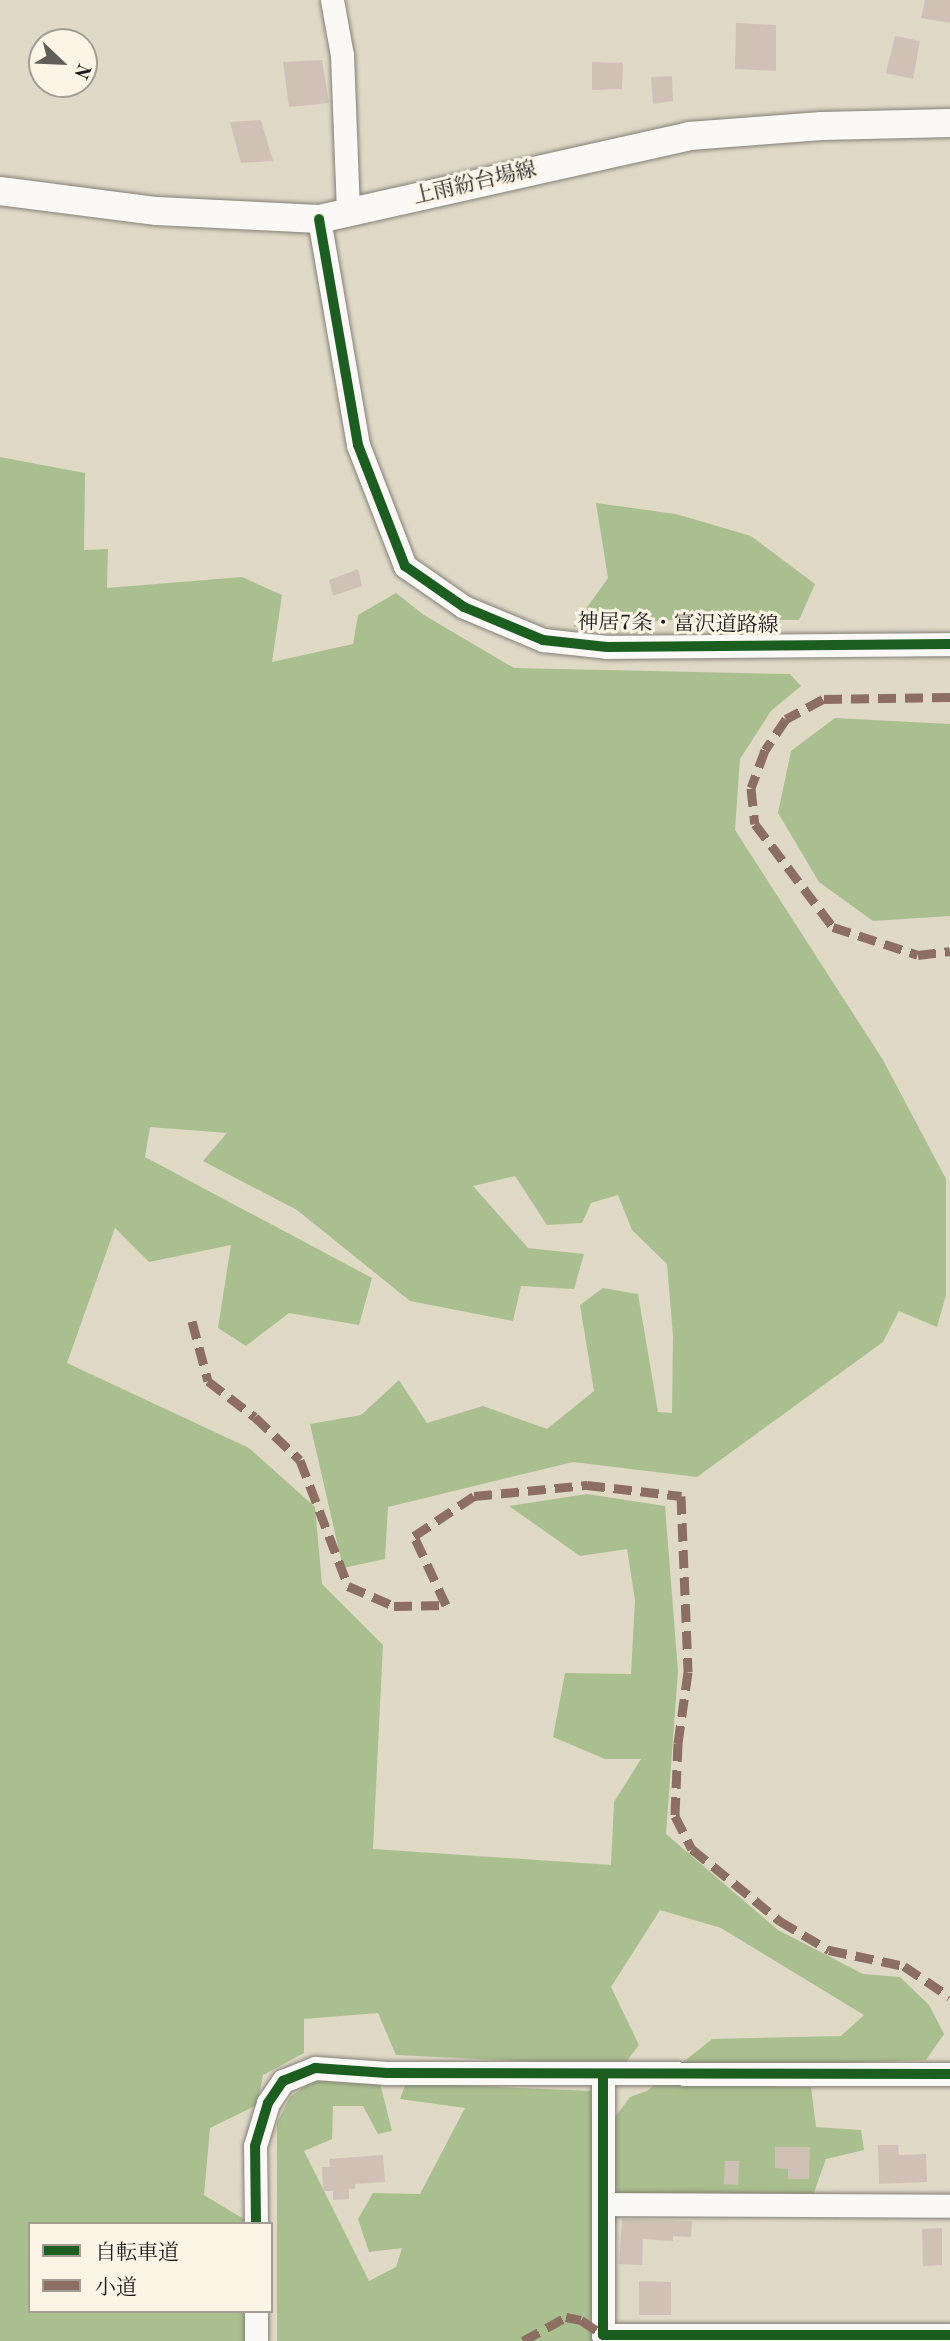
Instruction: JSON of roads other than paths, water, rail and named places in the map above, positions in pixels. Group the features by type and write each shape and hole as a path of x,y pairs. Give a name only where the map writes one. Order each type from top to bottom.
{"main road":[{"name":"上雨紛台場線","path":"0,191 157,211 319,219 689,136 822,126 950,123"}],"street":[{"path":"332,0 342,55 348,213"},
{"name":"神居7条・富沢道路線","path":"319,219 358,445 405,566 464,607 543,640 607,648 950,644"},
{"path":"256,2222 256,2146 268,2103 283,2081 315,2068 387,2073 950,2074"},
{"path":"603,2074 603,2335 950,2335"},
{"path":"605,2204 950,2206"},
{"path":"256,2313 256,2341"}]}
